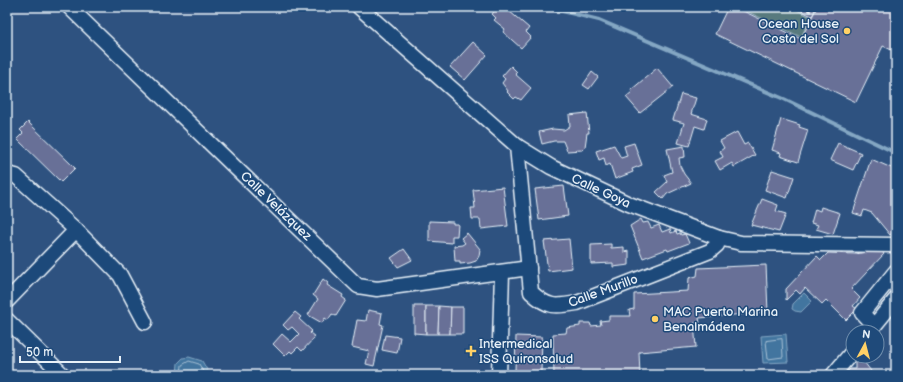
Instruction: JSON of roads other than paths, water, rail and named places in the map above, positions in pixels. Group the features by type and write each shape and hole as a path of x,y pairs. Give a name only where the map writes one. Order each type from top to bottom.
{"street":[{"name":"Calle Velázquez","path":"69,7 358,286 377,290 529,268"},
{"name":"Calle Goya","path":"359,7 517,146 551,167 629,204 720,238 741,243 896,245"},
{"name":"Calle Murillo","path":"517,146 531,292 542,303 556,307 577,303 710,251 717,245 720,238"},
{"path":"7,174 16,176 76,230 120,275 145,322"},
{"path":"7,301 76,230"},
{"path":"868,324 862,313 896,271"},
{"path":"499,375 502,272"},
{"path":"875,324 896,299"},
{"path":"7,320 63,375"},
{"path":"834,375 845,361"}],"water":[{"path":"804,293 812,301 801,312 795,311 792,309 793,304"},
{"path":"786,334 788,362 763,363 761,336"},
{"path":"189,357 202,361 210,375 177,375 178,363 183,358"}],"waterway":[{"path":"546,7 599,20 784,99 896,153"}],"place":[{"name":"Ocean House Costa del Sol","path":"847,31"},
{"name":"MAC Puerto Marina Benalmádena","path":"655,319"},
{"name":"Intermedical ISS Quironsalud","path":"471,351"}]}
